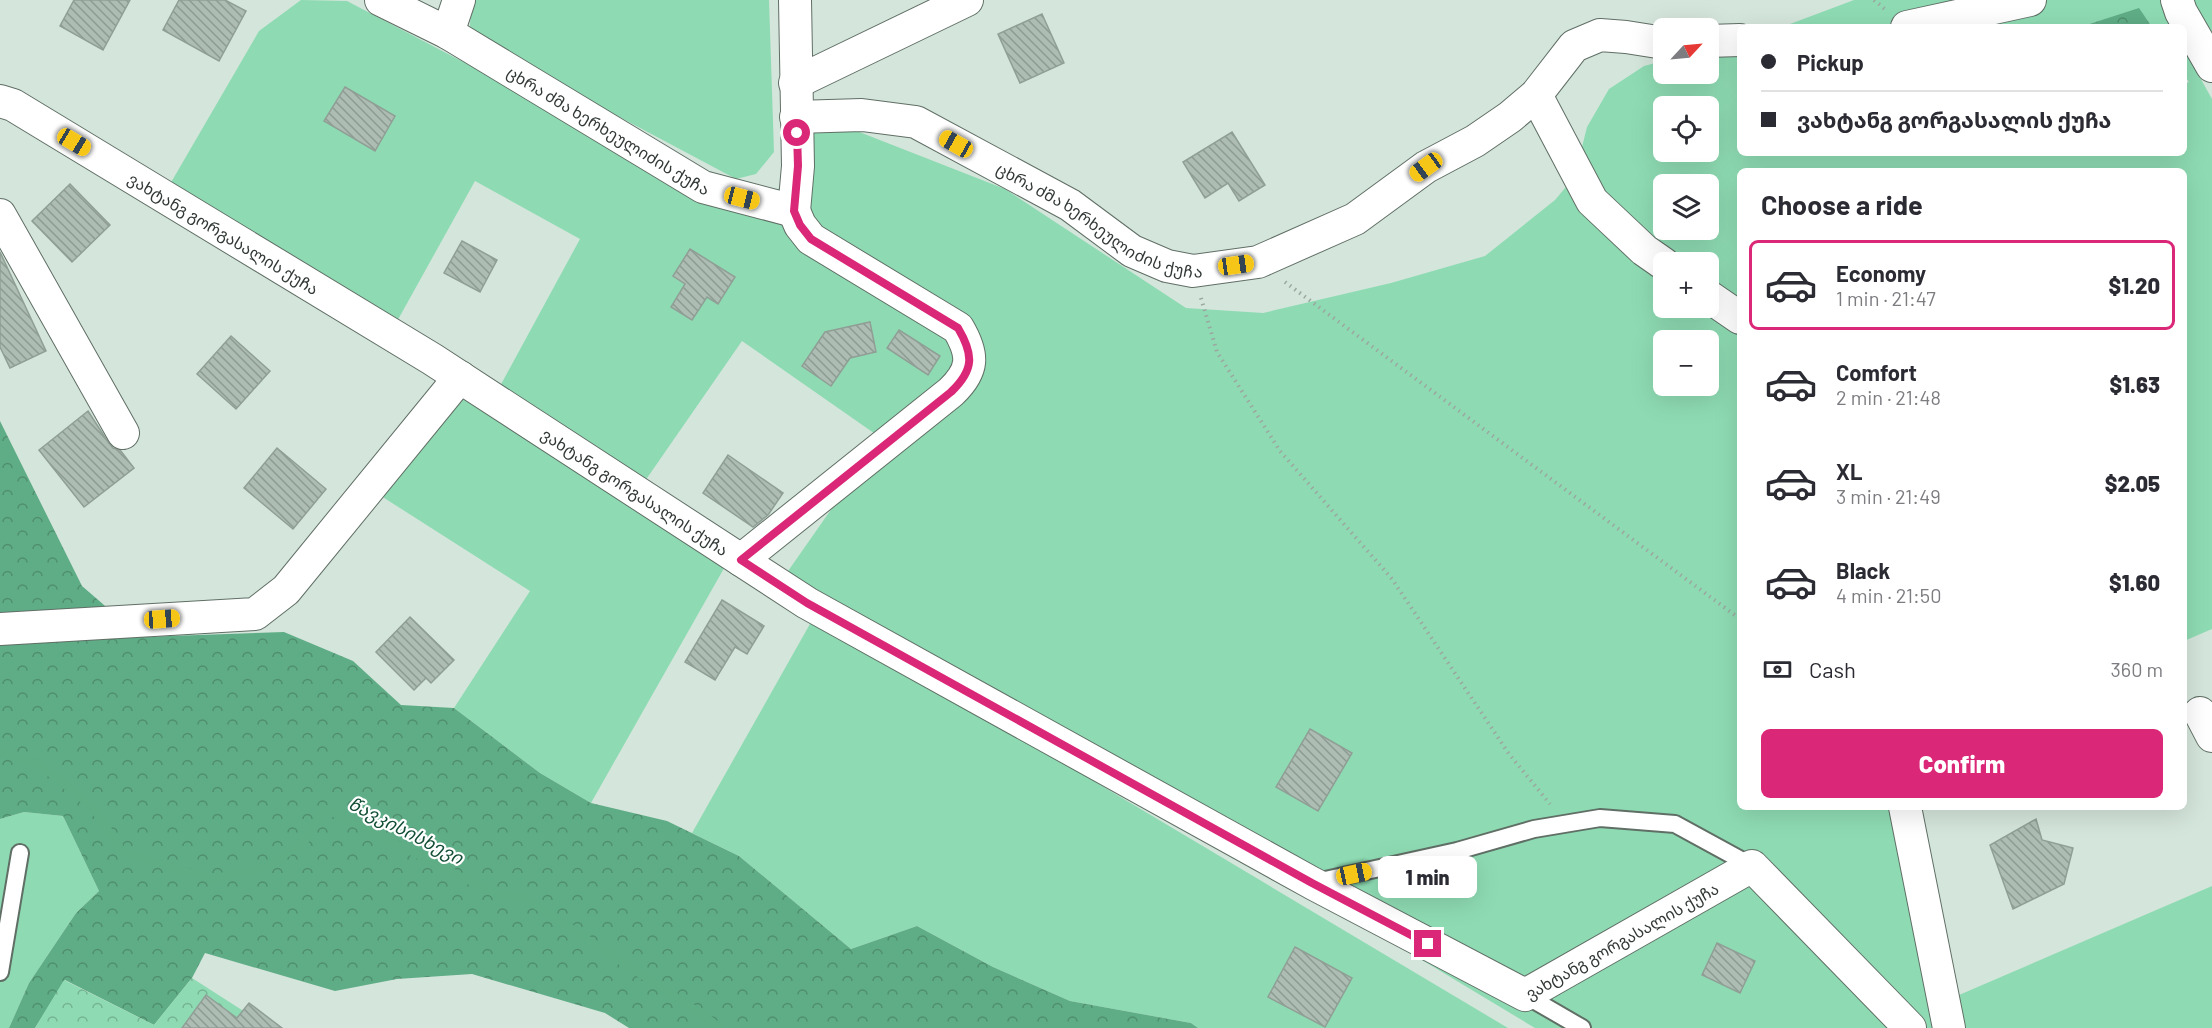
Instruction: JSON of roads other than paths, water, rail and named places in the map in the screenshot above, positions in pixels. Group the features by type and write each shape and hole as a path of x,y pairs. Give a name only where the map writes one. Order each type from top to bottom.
{"street":[{"name":"ცხრა ძმა ხერხეულიძის ქუჩა","path":"381,0 448,33 703,187 794,211"},
{"path":"448,33 459,0"},
{"path":"741,560 951,392 963,380 970,362 968,344 958,328 811,239 800,225 794,211 798,166 795,0"},
{"path":"795,83 967,0"},
{"path":"1921,24 2030,0"},
{"path":"2177,0 2181,12 2212,66"},
{"name":"ცხრა ძმა ხერხეულიძის ქუჩა","path":"796,117 862,115 916,122 1071,205 1132,251 1167,266 1193,271 1258,262 1354,219 1426,167 1475,141 1501,123 1536,95 1574,46 1600,35 1653,41"},
{"path":"1719,41 1737,40"},
{"path":"1536,95 1592,201 1653,256"},
{"name":"ვახტანგ გორგასალის ქუჩა","path":"0,101 13,105 460,378 817,609 1312,883 1525,995 1752,866"},
{"path":"0,215 123,433"},
{"path":"1719,304 1737,316"},
{"path":"0,630 255,614 286,590 460,378"},
{"path":"1906,810 1949,1028"},
{"path":"1752,866 1910,1028"}],"lane":[{"path":"1312,883 1457,851 1534,829 1600,818 1675,824 1752,866"},
{"path":"0,972 20,853"},
{"path":"1525,995 1582,1028"}],"waterway":[{"name":"წავკისისხევი","path":"0,753 39,764 92,806 122,851 210,879 267,867 305,841 324,808 492,892 526,899 720,1028"}]}
